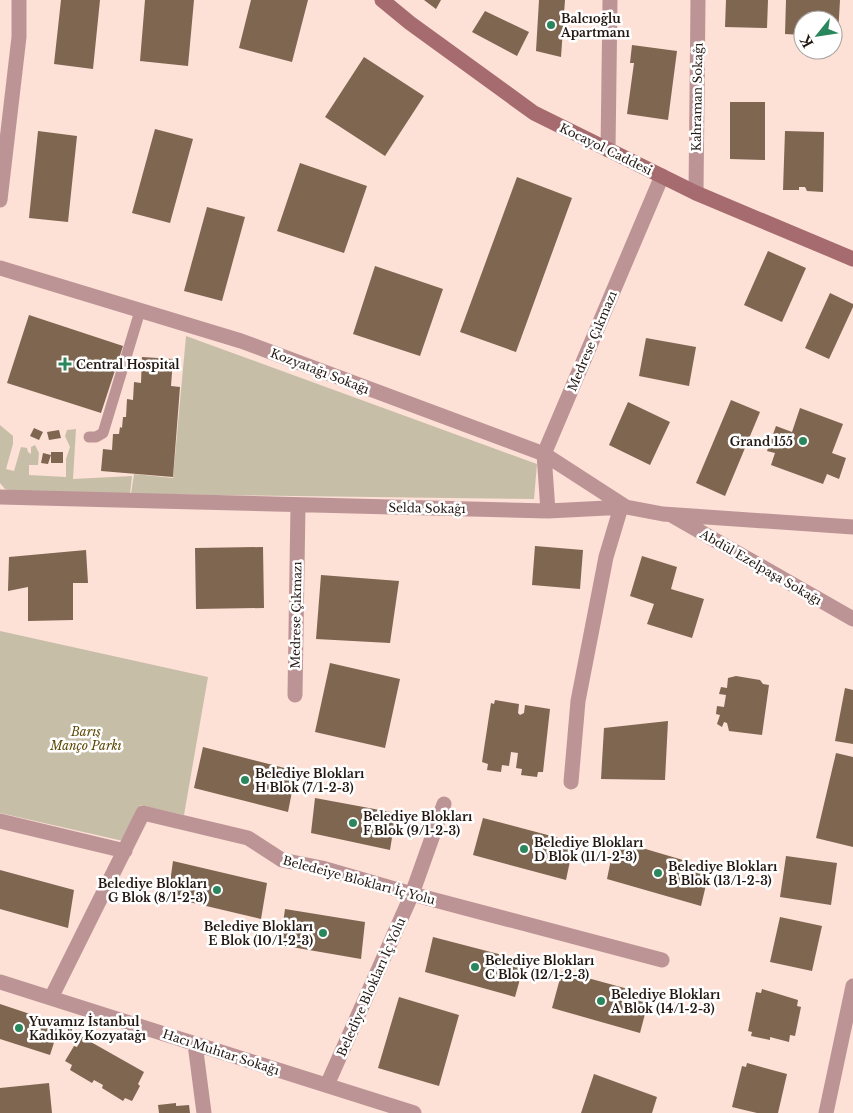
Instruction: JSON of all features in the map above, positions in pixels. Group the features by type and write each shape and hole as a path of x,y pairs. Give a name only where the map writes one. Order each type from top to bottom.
{"street":[{"path":"0,200 19,37 18,0"},
{"name":"Kocayol Caddesi","path":"382,0 410,24 534,113 696,193 853,259"},
{"path":"608,150 610,0"},
{"name":"Kahraman Sokağı","path":"696,193 698,0"},
{"name":"Medrese Çıkmazı","path":"548,511 544,454 662,176"},
{"name":"Kozyatağı Sokağı","path":"0,268 241,341 544,454 623,507"},
{"name":"Selda Sokağı","path":"0,497 548,511 623,507 669,514 853,527"},
{"name":"Medrese Çıkmazı","path":"295,695 298,504"},
{"path":"571,782 580,693 606,557 623,507"},
{"name":"Abdül Ezelpaşa Sokağı","path":"669,514 853,619"},
{"name":"Belediye Blokları İç Yolu","path":"327,1085 412,894 444,804"},
{"name":"Beledeiye Blokları İç Yolu","path":"51,998 143,814 248,838 282,860 322,868 412,894 662,960"},
{"path":"0,821 125,851"},
{"name":"Hacı Muhtar Sokağı","path":"0,982 414,1113"},
{"path":"826,1113 853,986"},
{"path":"195,1044 204,1113"}],"lane":[{"path":"89,437 96,437 103,433 140,310"}],"green space":[{"path":"186,336 537,464 534,499 131,494 134,474 173,478"},
{"path":"0,425 13,436 13,444 6,469 14,471 21,447 27,448 31,454 31,447 35,445 39,453 38,465 29,465 29,475 66,477 66,459 70,447 65,436 67,430 76,429 73,479 132,476 130,494 17,492 5,489 0,483"},
{"name":"Barış Manço Parkı","path":"0,631 208,677 184,815 140,805 123,841 0,813"}],"building":[{"path":"61,0 100,0 93,69 54,64"},
{"path":"145,0 194,0 188,66 140,61"},
{"path":"251,0 308,0 292,62 239,48"},
{"path":"424,0 441,0 436,9"},
{"name":"Balcıoğlu Apartmanı","path":"539,0 565,0 561,57 536,51"},
{"path":"726,0 768,0 767,28 725,27"},
{"path":"786,0 840,0 839,10 793,10 793,34 785,34"},
{"path":"485,11 529,32 517,56 472,32"},
{"path":"632,45 677,51 668,120 627,114 634,63 630,63"},
{"path":"364,57 424,96 385,156 325,117"},
{"path":"730,102 765,102 765,160 730,159"},
{"path":"155,129 193,139 170,223 132,213"},
{"path":"38,131 77,136 68,222 29,218"},
{"path":"785,131 824,132 823,192 807,191 805,187 799,187 799,190 783,190"},
{"path":"300,163 367,186 344,253 277,231"},
{"path":"517,177 572,198 516,352 460,332"},
{"path":"207,207 245,217 222,301 184,291"},
{"path":"768,251 806,268 782,322 744,305"},
{"path":"375,266 443,289 420,356 353,334"},
{"path":"830,293 853,304 853,307 829,359 805,348"},
{"name":"Central Hospital","path":"29,315 123,346 101,413 7,383"},
{"path":"646,338 696,347 689,386 639,376"},
{"path":"142,357 173,359 171,386 180,387 173,477 101,471 103,449 112,450 113,434 119,434 120,427 122,428 123,417 126,417 127,399 133,400 134,382 141,383"},
{"path":"731,400 760,412 725,496 696,483"},
{"path":"628,402 670,422 650,465 609,445"},
{"name":"Grand 155","path":"800,408 843,424 832,453 846,458 839,479 827,474 823,484 771,465 775,453 767,451 776,426 792,432"},
{"path":"34,428 43,432 39,440 30,436"},
{"path":"59,430 61,438 49,440 47,432"},
{"path":"51,452 63,452 63,463 51,463"},
{"path":"43,453 51,455 48,464 41,463"},
{"path":"535,546 583,550 580,589 532,585"},
{"path":"263,547 264,608 196,609 195,548"},
{"path":"86,550 88,583 73,583 73,620 28,621 28,587 8,591 9,557"},
{"path":"642,556 677,567 671,589 704,599 692,638 647,624 654,604 630,596"},
{"path":"321,575 399,581 390,643 316,639"},
{"path":"330,663 400,679 385,748 315,732"},
{"path":"736,676 760,680 763,684 769,685 762,735 729,731 727,723 724,722 722,727 717,724 720,715 716,714 717,706 724,707 726,695 719,694 721,687 727,688 728,678"},
{"path":"845,688 853,690 853,744 835,741"},
{"path":"495,700 519,704 518,713 520,715 524,713 525,705 550,709 543,772 538,772 537,777 521,775 522,769 516,768 518,753 511,752 509,766 502,765 501,772 487,770 488,764 482,762 491,703 494,704"},
{"path":"668,721 665,780 601,779 604,728"},
{"name":"Belediye Blokları H Blok (7/1-2-3)","path":"203,747 296,771 288,812 194,788"},
{"path":"836,753 853,757 853,847 816,838"},
{"name":"Belediye Blokları F Blok (9/1-2-3)","path":"315,798 396,813 390,850 311,833"},
{"name":"Belediye Blokları D Blok (11/1-2-3)","path":"483,818 574,842 566,880 473,855"},
{"name":"Belediye Blokları B Blok (13/1-2-3)","path":"615,840 710,868 701,906 607,879"},
{"path":"786,856 837,863 831,905 780,897"},
{"name":"Belediye Blokları G Blok (8/1-2-3)","path":"173,861 267,883 261,919 168,897"},
{"path":"0,870 74,890 68,928 0,909"},
{"name":"Belediye Blokları E Blok (10/1-2-3)","path":"285,909 365,922 361,959 280,945"},
{"path":"780,917 822,926 812,971 770,962"},
{"name":"Belediye Blokları C Blok (12/1-2-3)","path":"433,937 525,961 515,997 425,972"},
{"name":"Belediye Blokları A Blok (14/1-2-3)","path":"562,971 650,995 640,1033 552,1008"},
{"path":"762,989 798,1000 797,1006 801,1007 795,1036 790,1035 789,1042 770,1037 770,1040 751,1036 752,1032 748,1031 756,992 761,993"},
{"path":"399,997 459,1015 439,1086 378,1068"},
{"path":"0,1004 60,1024 50,1055 0,1039"},
{"path":"82,1037 144,1072 138,1084 140,1086 132,1101 125,1098 123,1101 102,1088 103,1085 94,1080 92,1083 70,1070 72,1065 65,1061 74,1046 77,1047"},
{"path":"747,1063 787,1074 778,1113 757,1113 732,1107 742,1066 746,1067"},
{"path":"594,1074 657,1097 652,1113 581,1113"},
{"path":"49,1083 52,1113 0,1113 0,1088"},
{"path":"176,1103 176,1106 189,1105 190,1113 159,1113 158,1105"}],"place":[{"name":"Balcıoğlu Apartmanı","path":"551,25"},
{"name":"Central Hospital","path":"65,364"},
{"name":"Grand 155","path":"803,441"},
{"name":"Belediye Blokları H Blok (7/1-2-3)","path":"245,780"},
{"name":"Belediye Blokları F Blok (9/1-2-3)","path":"353,823"},
{"name":"Belediye Blokları D Blok (11/1-2-3)","path":"524,849"},
{"name":"Belediye Blokları B Blok (13/1-2-3)","path":"658,873"},
{"name":"Belediye Blokları G Blok (8/1-2-3)","path":"217,890"},
{"name":"Belediye Blokları E Blok (10/1-2-3)","path":"323,933"},
{"name":"Belediye Blokları C Blok (12/1-2-3)","path":"475,967"},
{"name":"Belediye Blokları A Blok (14/1-2-3)","path":"601,1001"},
{"name":"Yuvamız İstanbul Kadıköy Kozyatağı","path":"19,1028"}]}
